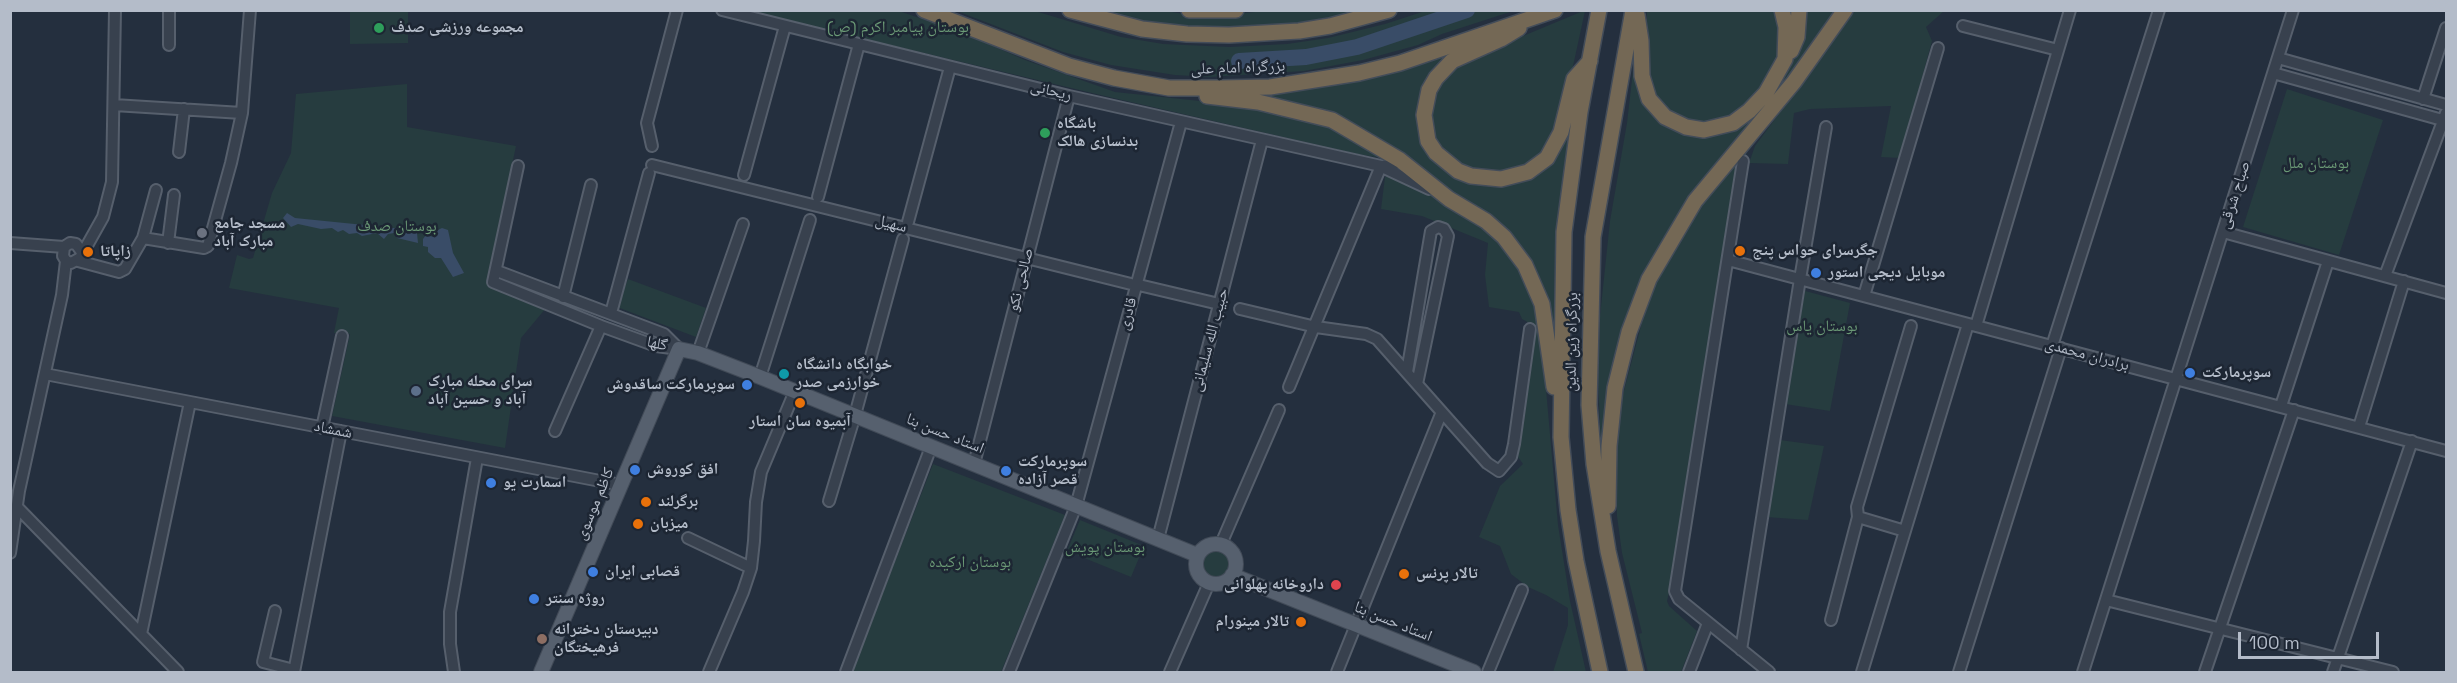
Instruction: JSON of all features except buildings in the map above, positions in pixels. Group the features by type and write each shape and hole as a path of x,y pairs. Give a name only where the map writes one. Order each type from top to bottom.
{"highway":[{"name":"بزرگراه امام علی","path":"924,10 1069,66 1114,78 1169,88 1270,87 1335,78 1400,63 1555,10"},
{"name":"بزرگراه امام علی","path":"1070,10 1142,29 1187,34 1229,35 1299,31 1330,26 1389,10"},
{"path":"1190,10 1236,10"},
{"name":"بزرگراه زین الدین","path":"1599,10 1592,58 1580,112 1564,232 1561,437 1568,510 1576,561 1600,672"},
{"path":"1635,10 1641,41 1645,92 1659,112 1686,127 1704,130 1733,123 1758,103 1791,52 1797,37 1799,10"},
{"name":"بزرگراه زین الدین","path":"1635,10 1593,237 1589,405 1594,465 1608,551 1636,672"},
{"path":"1781,67 1787,39 1782,10"},
{"path":"1608,551 1611,410 1620,363 1649,279 1695,201 1794,82 1845,10"},
{"path":"1534,19 1501,39 1462,55 1443,69 1436,78 1425,105 1424,127 1428,141 1446,163 1471,176 1486,179 1501,179 1528,172 1547,158 1554,146 1566,115 1574,80 1592,58"},
{"path":"1169,88 1219,98 1258,102 1332,120 1400,160 1449,199 1486,221 1504,237 1517,251 1534,281 1546,323 1561,437"}],"main road":[{"name":"استاد حسن بنا","path":"679,349 698,352 1197,555"},
{"name":"کاظم موسوی","path":"542,672 679,349"},
{"path":"1221,544 1231,550 1234,556 1236,562 1232,575 1222,583 1209,583 1203,580 1196,569 1197,555 1206,546 1221,544"},
{"name":"استاد حسن بنا","path":"1232,575 1474,672"}],"street":[{"path":"10,552 17,507 15,491 72,255 99,225 112,182 115,10"},
{"path":"169,10 169,45"},
{"path":"143,238 207,248 231,163 242,113 250,10"},
{"path":"652,146 647,123 677,10"},
{"name":"ریحانی","path":"722,10 1069,96 1381,166 1449,199"},
{"path":"1862,672 2070,10"},
{"path":"1959,672 2159,10"},
{"name":"صباح شرقی","path":"2083,672 2293,10"},
{"path":"744,175 785,26"},
{"path":"1963,26 2058,50"},
{"path":"2423,99 2446,28"},
{"path":"818,197 859,44"},
{"path":"1864,296 1938,48"},
{"path":"2278,58 2446,105"},
{"path":"908,222 951,67"},
{"path":"2273,73 2446,118 2385,276"},
{"name":"صالحی نکو","path":"974,464 1069,96"},
{"path":"114,105 242,113"},
{"path":"179,152 184,109"},
{"name":"قادری","path":"1009,672 1076,506 1181,122"},
{"path":"1742,650 1826,127"},
{"name":"حبیب الله سلیمانی","path":"1158,539 1262,140"},
{"path":"1289,387 1316,327 1381,166 1393,166 1400,160"},
{"path":"1743,160 1675,591 1676,596 1769,672"},
{"path":"497,271 518,166"},
{"name":"سهیل","path":"611,313 651,169 1131,284"},
{"path":"563,297 591,185"},
{"path":"10,243 37,246 122,271 143,238 156,190"},
{"path":"168,243 174,195"},
{"path":"760,377 810,220"},
{"path":"698,352 742,224"},
{"path":"1407,372 1431,231 1437,227 1444,229 1448,236 1418,384"},
{"path":"2223,232 2446,293"},
{"path":"829,501 855,416 903,239"},
{"name":"برادران محمدی","path":"1728,260 2446,451"},
{"path":"2281,406 2328,261"},
{"name":"گلها","path":"497,271 664,334 679,349 656,346 494,282 497,271"},
{"path":"2359,427 2404,281"},
{"path":"1143,286 1219,304"},
{"path":"1240,309 1316,327 1366,334 1377,339 1418,384 1441,414 1492,469 1499,471 1505,466 1514,444 1530,329"},
{"path":"555,431 601,326"},
{"path":"1830,620 1858,518 1857,507 1911,326"},
{"path":"322,428 342,336"},
{"name":"شمشاد","path":"45,374 621,485"},
{"path":"709,672 751,568 756,502 761,472 795,391"},
{"path":"141,634 190,402"},
{"path":"1221,544 1280,410"},
{"path":"2205,672 2294,410"},
{"path":"1336,672 1441,414"},
{"path":"274,611 263,662 294,671 341,431"},
{"path":"2333,672 2412,441"},
{"path":"846,672 931,447"},
{"path":"454,672 450,644 450,612 477,458"},
{"path":"17,507 178,672"},
{"path":"1858,518 1905,531"},
{"path":"688,538 751,568"},
{"path":"1170,672 1209,583"},
{"path":"1488,672 1522,590"},
{"path":"2106,600 2393,672"},
{"path":"1689,672 1708,623"}],"green space":[{"path":"1159,10 1191,15 1279,10 1363,11 1297,23 1216,30 1170,27 1100,11"},
{"name":"مجموعه ورزشی صدف","path":"350,11 408,12 408,43 350,44"},
{"name":"بوستان پیامبر اکرم (ص)","path":"747,11 899,11 963,33 1025,60 1115,92 1275,109 1314,118 1394,160 1357,154 1109,97"},
{"path":"957,11 1035,11 1121,37 1163,44 1230,47 1287,44 1328,38 1425,11 1513,11 1442,34 1418,45 1363,60 1304,71 1210,77 1175,75 1111,65 1063,52"},
{"path":"1585,11 1563,112 1544,155 1513,174 1465,168 1438,150 1428,119 1434,89 1456,64"},
{"path":"1647,11 1779,11 1781,56 1751,105 1714,125 1673,117 1647,86"},
{"path":"1786,11 1839,11 1773,101 1687,206 1611,376 1601,450 1598,378 1600,316 1610,221 1627,123 1637,36 1645,98 1709,134 1781,75"},
{"path":"1855,11 1944,11 1926,27 1932,41 1900,158 1881,157 1891,106 1810,109 1794,113 1788,164 1749,163 1755,146"},
{"path":"1502,35 1452,57 1419,116 1456,172 1534,174 1578,80 1568,135 1555,256 1554,352 1535,270 1512,236 1365,132 1219,95 1297,91 1353,81"},
{"name":"بوستان صدف","path":"407,84 407,127 516,146 487,285 546,308 521,338 505,448 332,416 350,334 334,333 339,308 229,288 237,255 253,258 272,193 291,153 296,94"},
{"name":"بوستان ملل","path":"2287,89 2383,120 2339,255 2243,227"},
{"path":"1747,150 1713,322 1680,544 1667,601 1669,606 1697,631 1681,672 1648,672 1639,634 1642,633 1622,553 1617,516 1616,421 1651,288 1703,202"},
{"path":"1389,176 1443,201 1487,228 1506,248 1529,286 1540,321 1558,525 1570,601 1586,672 1553,672 1568,625 1568,608 1528,587 1511,574 1500,546 1479,537 1500,486 1523,464 1516,454 1533,325 1522,319 1519,312 1489,307 1485,275 1488,243 1422,216 1381,209 1385,177"},
{"path":"628,279 706,308 696,337 617,307"},
{"name":"بوستان یاس","path":"1805,291 1850,303 1830,411 1785,404"},
{"path":"1780,440 1824,446 1808,520 1766,517"},
{"name":"بوستان ارکیده","path":"933,464 1065,515 1001,672 852,672"},
{"name":"بوستان پویش","path":"1080,520 1144,546 1131,577 1067,551"},
{"path":"1216,549 1227,553 1231,564 1227,575 1216,579 1205,575 1201,564 1205,553"}],"water":[{"path":"287,213 295,218 404,229 417,233 418,243 397,238 394,233 388,234 384,239 377,233 362,236 357,233 349,234 343,230 338,232 332,228 321,229 298,224 291,227 283,218"},
{"path":"442,228 448,230 453,253 464,273 453,277 441,258 435,258 428,252 428,247 423,246 423,239 426,235 434,237 436,231"}],"waterway":[{"path":"1239,61 1306,57 1357,47 1467,10"}],"place":[{"name":"مجموعه ورزشی صدف","path":"379,28"},
{"name":"باشگاه بدنسازی هالک","path":"1045,133"},
{"name":"مسجد جامع مبارک آباد","path":"202,233"},
{"name":"جگرسرای حواس پنج","path":"1740,251"},
{"name":"زاپاتا","path":"88,252"},
{"name":"موبایل دیجی استور","path":"1816,273"},
{"name":"سوپرمارکت","path":"2190,373"},
{"name":"خوابگاه دانشگاه خوارزمی صدر","path":"784,374"},
{"name":"سوپرمارکت ساقدوش","path":"747,385"},
{"name":"سرای محله مبارک آباد و حسین آباد","path":"416,391"},
{"name":"آبمیوه سان استار","path":"800,403"},
{"name":"افق کوروش","path":"635,470"},
{"name":"سوپرمارکت قصر آزاده","path":"1006,471"},
{"name":"اسمارت یو","path":"491,483"},
{"name":"برگرلند","path":"646,502"},
{"name":"میزبان","path":"638,524"},
{"name":"قصابی ایران","path":"593,572"},
{"name":"تالار پرنس","path":"1404,574"},
{"name":"داروخانه پهلوانی","path":"1336,585"},
{"name":"روژه سنتر","path":"534,599"},
{"name":"تالار مینورام","path":"1301,622"},
{"name":"دبیرستان دخترانه فرهیختگان","path":"542,639"}]}
